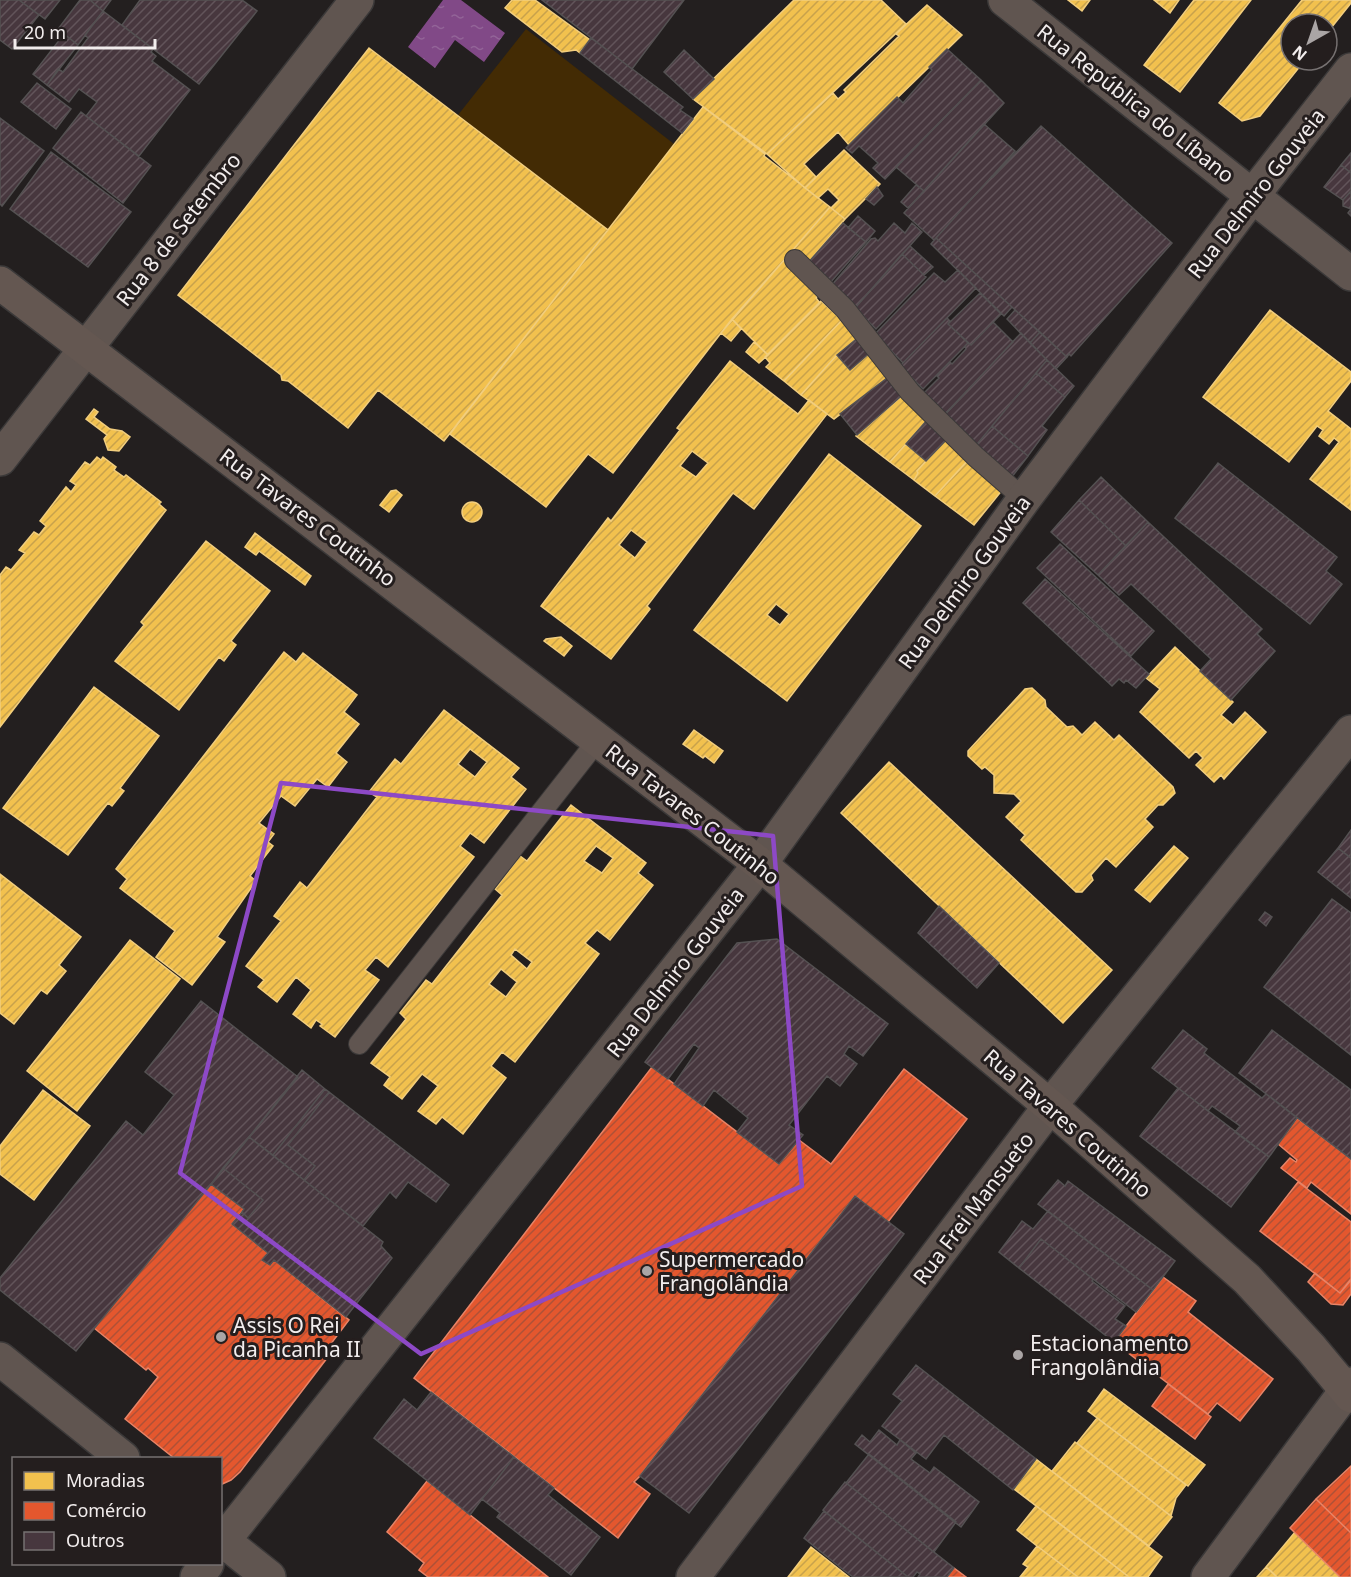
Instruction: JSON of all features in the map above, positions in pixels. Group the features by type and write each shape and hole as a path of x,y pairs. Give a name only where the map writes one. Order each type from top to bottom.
{"street":[{"name":"Rua 8 de Setembro","path":"0,459 357,0"},
{"name":"Rua República do Líbano","path":"1005,0 1351,274"},
{"name":"Rua Delmiro Gouveia","path":"222,1542 760,864 1024,499 1253,195 1351,70"},
{"name":"Rua Tavares Coutinho","path":"0,283 760,864 1050,1106 1247,1279 1350,1390"},
{"name":"Rua Frei Mansueto","path":"693,1577 1050,1106 1351,732"},
{"path":"0,1359 122,1457"},
{"path":"1208,1577 1350,1390"},
{"path":"222,1549 269,1577"}],"lane":[{"path":"795,260 845,309 910,392 976,457 1024,499"},
{"path":"359,1044 598,741"}],"highlighted area":[{"path":"281,783 773,836 802,1186 421,1354 180,1173"}],"shaded area":[{"path":"526,29 674,144 608,230 458,115"}],"water":[{"path":"443,0 461,0 505,33 484,62 455,40 435,68 408,47"}],"building: Moradias":[{"path":"512,0 535,0 590,40 580,53 576,50 562,52 505,8"},
{"path":"794,0 881,0 906,24 767,154 693,99"},
{"path":"1068,0 1090,0 1082,11"},
{"path":"1154,0 1179,0 1170,13"},
{"path":"1194,0 1251,0 1180,92 1144,65"},
{"path":"1302,0 1351,0 1339,18 1339,12 1292,12"},
{"path":"927,5 962,35 849,145 838,132 804,164 816,177 805,188 767,154 833,93 838,99 846,92 844,90 899,36 896,34"},
{"path":"1279,29 1279,72 1295,72 1260,116 1242,121 1219,103"},
{"path":"369,48 608,230 444,441 378,390 348,428 288,381 282,380 281,375 178,295"},
{"path":"703,107 830,207 721,333 613,473 588,454 546,507 450,434"},
{"path":"844,150 880,184 845,219 831,208 839,200 828,189 818,198 805,188"},
{"path":"830,207 845,219 807,264 792,251"},
{"path":"784,260 820,293 816,298 820,303 768,355 732,319"},
{"path":"821,301 842,320 784,381 766,367 770,363 765,357"},
{"path":"1270,310 1351,372 1351,381 1328,411 1351,429 1351,510 1310,479 1339,442 1334,438 1329,444 1319,436 1323,430 1317,426 1289,462 1203,397"},
{"path":"732,319 741,329 731,341 721,333"},
{"path":"842,320 860,336 837,355 801,395 784,381"},
{"path":"754,342 768,355 759,363 746,352"},
{"path":"872,351 891,375 834,419 801,395 837,355 850,370"},
{"path":"730,361 798,414 809,400 827,414 754,509 733,493 647,606 650,609 611,659 541,606 608,518 611,521 680,430 677,428","holes":["692,451 708,463 696,477 680,466","631,530 647,542 635,558 619,545"]},
{"path":"902,396 927,420 890,462 856,436"},
{"path":"94,409 98,412 94,417 110,429 122,431 130,437 119,451 108,450 104,439 107,435 86,419"},
{"path":"949,436 971,457 935,496 914,480 917,471"},
{"path":"906,444 926,461 917,471 914,480 890,462"},
{"path":"829,454 921,526 787,701 694,630","holes":["776,604 789,614 780,625 767,615"]},
{"path":"97,457 101,460 103,457 116,467 114,470 124,477 126,475 161,502 159,504 166,510 0,727 0,575 6,567 11,570 25,553 19,550 34,532 39,535 46,526 40,521 66,487 71,492 76,485 70,481 85,462 90,465"},
{"path":"969,459 1003,489 974,525 935,496"},
{"path":"396,490 402,495 389,512 380,505 391,491"},
{"path":"472,502 479,505 482,512 479,519 472,522 465,519 462,512 465,505"},
{"path":"255,533 311,576 305,585 259,551 256,555 245,547"},
{"path":"206,541 270,591 231,641 236,645 224,661 219,657 179,710 115,661 144,625 141,622"},
{"path":"561,637 572,646 564,656 544,641"},
{"path":"1175,647 1233,702 1221,715 1233,725 1245,712 1266,732 1224,779 1221,775 1214,782 1196,765 1203,758 1196,751 1189,758 1140,712 1160,689 1146,678"},
{"path":"284,652 296,662 303,653 357,695 344,712 359,724 336,753 347,762 328,787 317,779 295,806 281,796 259,823 274,834 268,842 273,846 250,876 256,881 217,937 225,942 192,985 156,957 175,931 120,888 127,879 116,869"},
{"path":"94,687 159,736 120,788 124,791 112,806 108,803 68,855 3,808"},
{"path":"1032,688 1045,700 1046,707 1067,727 1073,726 1082,735 1095,722 1114,740 1119,735 1173,787 1175,793 1163,805 1158,805 1145,819 1153,827 1116,867 1106,858 1091,875 1093,880 1082,892 1076,892 1021,840 1025,835 1006,817 1021,801 1014,794 994,793 994,775 985,767 982,769 968,756 968,751 1025,689"},
{"path":"444,710 519,768 511,777 526,789 484,843 470,833 460,846 474,857 388,967 376,957 365,970 379,980 335,1037 320,1026 322,1024 316,1020 311,1028 293,1014 311,990 296,977 277,1002 258,987 264,980 246,966 281,921 274,916 300,882 307,888 377,797 369,792 395,759 401,764","holes":["470,749 487,762 475,777 458,764"]},
{"path":"694,730 723,751 714,763 683,744"},
{"path":"889,762 1112,970 1063,1023 841,813"},
{"path":"571,805 646,863 638,873 653,885 610,940 597,930 585,943 599,954 515,1062 502,1052 491,1066 506,1078 463,1134 442,1117 436,1124 418,1111 438,1086 422,1074 402,1099 384,1085 390,1077 371,1063 406,1019 400,1013 426,980 432,984 502,895 495,889 520,856 527,861","holes":["596,846 613,858 602,873 584,861","515,949 532,962 527,969 511,955","501,969 517,982 506,997 489,984"]},
{"path":"1174,846 1188,858 1150,902 1135,890"},
{"path":"0,874 81,937 59,965 66,971 47,994 41,990 14,1024 0,1013"},
{"path":"130,940 180,979 77,1111 27,1071"},
{"path":"43,1090 90,1126 34,1200 0,1174 0,1146"},
{"path":"1104,1389 1205,1465 1188,1486 1088,1411"},
{"path":"1097,1418 1186,1485 1176,1498 1171,1516 1077,1443"},
{"path":"1075,1442 1172,1517 1149,1546 1052,1471"},
{"path":"1036,1459 1162,1557 1148,1577 1129,1577 1014,1489"},
{"path":"1036,1506 1129,1577 1078,1577 1037,1546 1017,1530"},
{"path":"1295,1532 1340,1577 1277,1577 1266,1567"},
{"path":"1037,1546 1078,1577 1020,1577 1028,1567 1023,1564"},
{"path":"811,1547 849,1577 788,1577"},
{"path":"1266,1567 1271,1571 1277,1577 1257,1577"}],"building: Comércio":[{"name":"Supermercado Frangolândia","path":"652,1067 779,1164 799,1140 831,1164 904,1069 967,1119 888,1222 855,1196 634,1482 650,1494 618,1538 414,1378"},
{"path":"1297,1118 1351,1159 1351,1214 1311,1182 1307,1188 1281,1168 1290,1158 1296,1162 1297,1160 1278,1144"},
{"path":"1298,1182 1351,1222 1351,1279 1340,1293 1260,1231"},
{"name":"Assis O Rei da Picanha II","path":"211,1184 244,1209 232,1224 268,1253 262,1260 270,1265 274,1260 349,1320 330,1345 334,1349 240,1472 222,1484 222,1457 173,1457 125,1419 158,1377 94,1328"},
{"path":"1315,1273 1340,1293 1351,1280 1351,1294 1343,1305 1331,1304 1308,1282"},
{"path":"1163,1277 1196,1301 1188,1312 1273,1379 1240,1421 1217,1403 1208,1414 1114,1342"},
{"path":"1168,1384 1211,1417 1195,1439 1152,1406"},
{"path":"1351,1466 1351,1533 1316,1499"},
{"path":"427,1481 548,1577 428,1577 419,1570 424,1563 387,1532"},
{"path":"1316,1499 1351,1533 1351,1577 1340,1577 1290,1528"},
{"path":"954,1568 966,1577 947,1577"}],"building: Outros":[{"path":"0,0 19,0 39,15 12,49 0,40"},
{"path":"19,0 60,0 45,19"},
{"path":"80,0 90,0 103,11 78,45 58,29"},
{"path":"90,0 111,0 103,11"},
{"path":"140,0 242,0 257,11 199,84 122,25"},
{"path":"542,0 684,0 632,69"},
{"path":"103,11 153,49 151,52 156,56 152,61 190,90 139,156 86,116 97,102 79,89 69,102 47,85 58,69 63,72 88,38 85,35"},
{"path":"64,34 78,45 47,85 33,74"},
{"path":"591,38 683,107 680,110 693,119 682,133 580,53"},
{"path":"947,49 981,80 885,179 873,168 878,163 859,146 852,153 846,148 897,97 903,103 932,70 929,67"},
{"path":"684,50 714,79 693,99 664,72"},
{"path":"981,80 1004,103 924,191 896,167"},
{"path":"37,83 71,109 56,129 21,102"},
{"path":"81,112 151,166 123,203 53,148"},
{"path":"0,118 44,151 2,206 0,204"},
{"path":"984,124 1015,151 934,240 904,213"},
{"path":"1041,126 1172,243 1071,356 1069,354 1067,357 936,238"},
{"path":"51,152 131,212 88,267 10,209"},
{"path":"1351,153 1351,173 1341,165"},
{"path":"1341,165 1351,173 1351,191 1343,200 1324,187"},
{"path":"916,185 924,191 908,208 901,202"},
{"path":"877,187 883,196 874,205 866,199"},
{"path":"1351,191 1351,209 1343,206 1343,200"},
{"path":"858,216 875,231 866,242 848,228"},
{"path":"843,223 866,242 830,283 807,264"},
{"path":"894,223 905,233 912,223 922,232 856,307 831,286 871,239 875,238 878,241"},
{"path":"936,238 1012,307 1004,316 931,244"},
{"path":"910,246 933,267 924,275 902,254"},
{"path":"902,254 926,277 876,329 855,308"},
{"path":"958,270 976,288 903,363 875,334 934,273 945,282"},
{"path":"980,293 1001,314 971,345 948,324"},
{"path":"1015,310 1040,332 1030,343 1007,319"},
{"path":"947,318 950,321 948,324 968,343 923,389 900,366"},
{"path":"993,322 1013,342 943,416 922,395 939,378 937,376 950,362 952,364 966,349 965,346 968,343 971,345"},
{"path":"1040,332 1067,357 1056,369 1030,343"},
{"path":"1021,333 1047,360 973,449 940,420"},
{"path":"860,336 872,351 850,370 837,355"},
{"path":"1047,360 1074,386 1065,397 1036,373"},
{"path":"1036,373 1065,397 1042,426 1047,430 1028,456 992,426"},
{"path":"891,375 907,391 857,435 840,414"},
{"path":"928,419 949,437 926,461 906,444"},
{"path":"992,426 1028,456 1011,478 974,448"},
{"path":"1218,463 1337,557 1326,571 1342,584 1310,624 1175,518"},
{"path":"1101,477 1148,522 1126,546 1079,500"},
{"path":"1079,500 1126,546 1098,575 1051,532"},
{"path":"1148,522 1262,629 1257,634 1275,651 1231,700 1200,671 1211,659 1131,584 1119,595 1098,575"},
{"path":"1060,544 1154,631 1131,656 1037,568"},
{"path":"1045,579 1149,674 1136,688 1126,680 1124,683 1119,679 1112,686 1023,603"},
{"path":"1351,830 1351,858 1338,848"},
{"path":"1338,848 1351,858 1351,898 1318,872"},
{"path":"1332,899 1351,913 1351,1055 1264,987"},
{"path":"939,906 999,963 977,988 918,933"},
{"path":"1265,912 1272,917 1266,926 1259,920"},
{"path":"777,939 888,1024 863,1056 849,1046 844,1054 857,1064 840,1086 827,1076 789,1125 803,1135 779,1164 737,1132 748,1118 714,1090 703,1106 674,1084 699,1048 694,1044 668,1079 645,1062 737,943"},
{"path":"201,1001 298,1077 76,1351 0,1290 0,1278 126,1121 143,1135 174,1095 145,1072"},
{"path":"1183,1030 1207,1049 1204,1053 1262,1098 1266,1094 1297,1118 1269,1157 1235,1132 1240,1126 1212,1106 1208,1111 1152,1068"},
{"path":"1272,1030 1351,1090 1351,1159 1239,1073"},
{"path":"302,1070 325,1089 273,1155 249,1137"},
{"path":"1178,1088 1269,1157 1231,1207 1140,1136"},
{"path":"325,1089 329,1092 288,1145 315,1166 304,1180 273,1155"},
{"path":"329,1092 449,1185 436,1202 408,1182 396,1198 390,1192 363,1226 304,1180 315,1166 288,1145"},
{"path":"249,1137 383,1242 381,1246 392,1258 346,1317 274,1260 270,1265 262,1260 268,1253 232,1224 242,1212 248,1218 263,1200 223,1168"},
{"path":"223,1168 263,1200 248,1218 242,1212 244,1209 211,1184"},
{"path":"1058,1180 1065,1186 1068,1181 1175,1261 1153,1290 1038,1204"},
{"path":"855,1196 904,1234 689,1513 640,1476"},
{"path":"1048,1211 1153,1290 1136,1312 1041,1239 1019,1268 999,1252 1022,1221 1033,1229"},
{"path":"1041,1239 1125,1306 1115,1319 1126,1326 1114,1342 1019,1268"},
{"path":"916,1365 1036,1459 1013,1490 944,1435 926,1459 882,1426 902,1401 893,1394"},
{"path":"431,1392 514,1457 470,1515 374,1438 404,1399 417,1410"},
{"path":"879,1430 897,1445 900,1440 916,1453 911,1459 930,1473 934,1467 979,1502 961,1527 855,1444 862,1435 870,1442"},
{"path":"869,1454 956,1522 934,1552 846,1483"},
{"path":"514,1457 554,1488 548,1495 600,1537 571,1575 497,1517 500,1513 482,1499"},
{"path":"845,1482 954,1568 947,1577 918,1577 920,1574 917,1572 913,1577 908,1577 823,1510"},
{"path":"824,1511 908,1577 853,1577 841,1568 804,1538"}],"place":[{"name":"Supermercado Frangolândia","path":"647,1271"},
{"name":"Assis O Rei da Picanha II","path":"221,1337"},
{"name":"Estacionamento Frangolândia","path":"1018,1355"}]}
